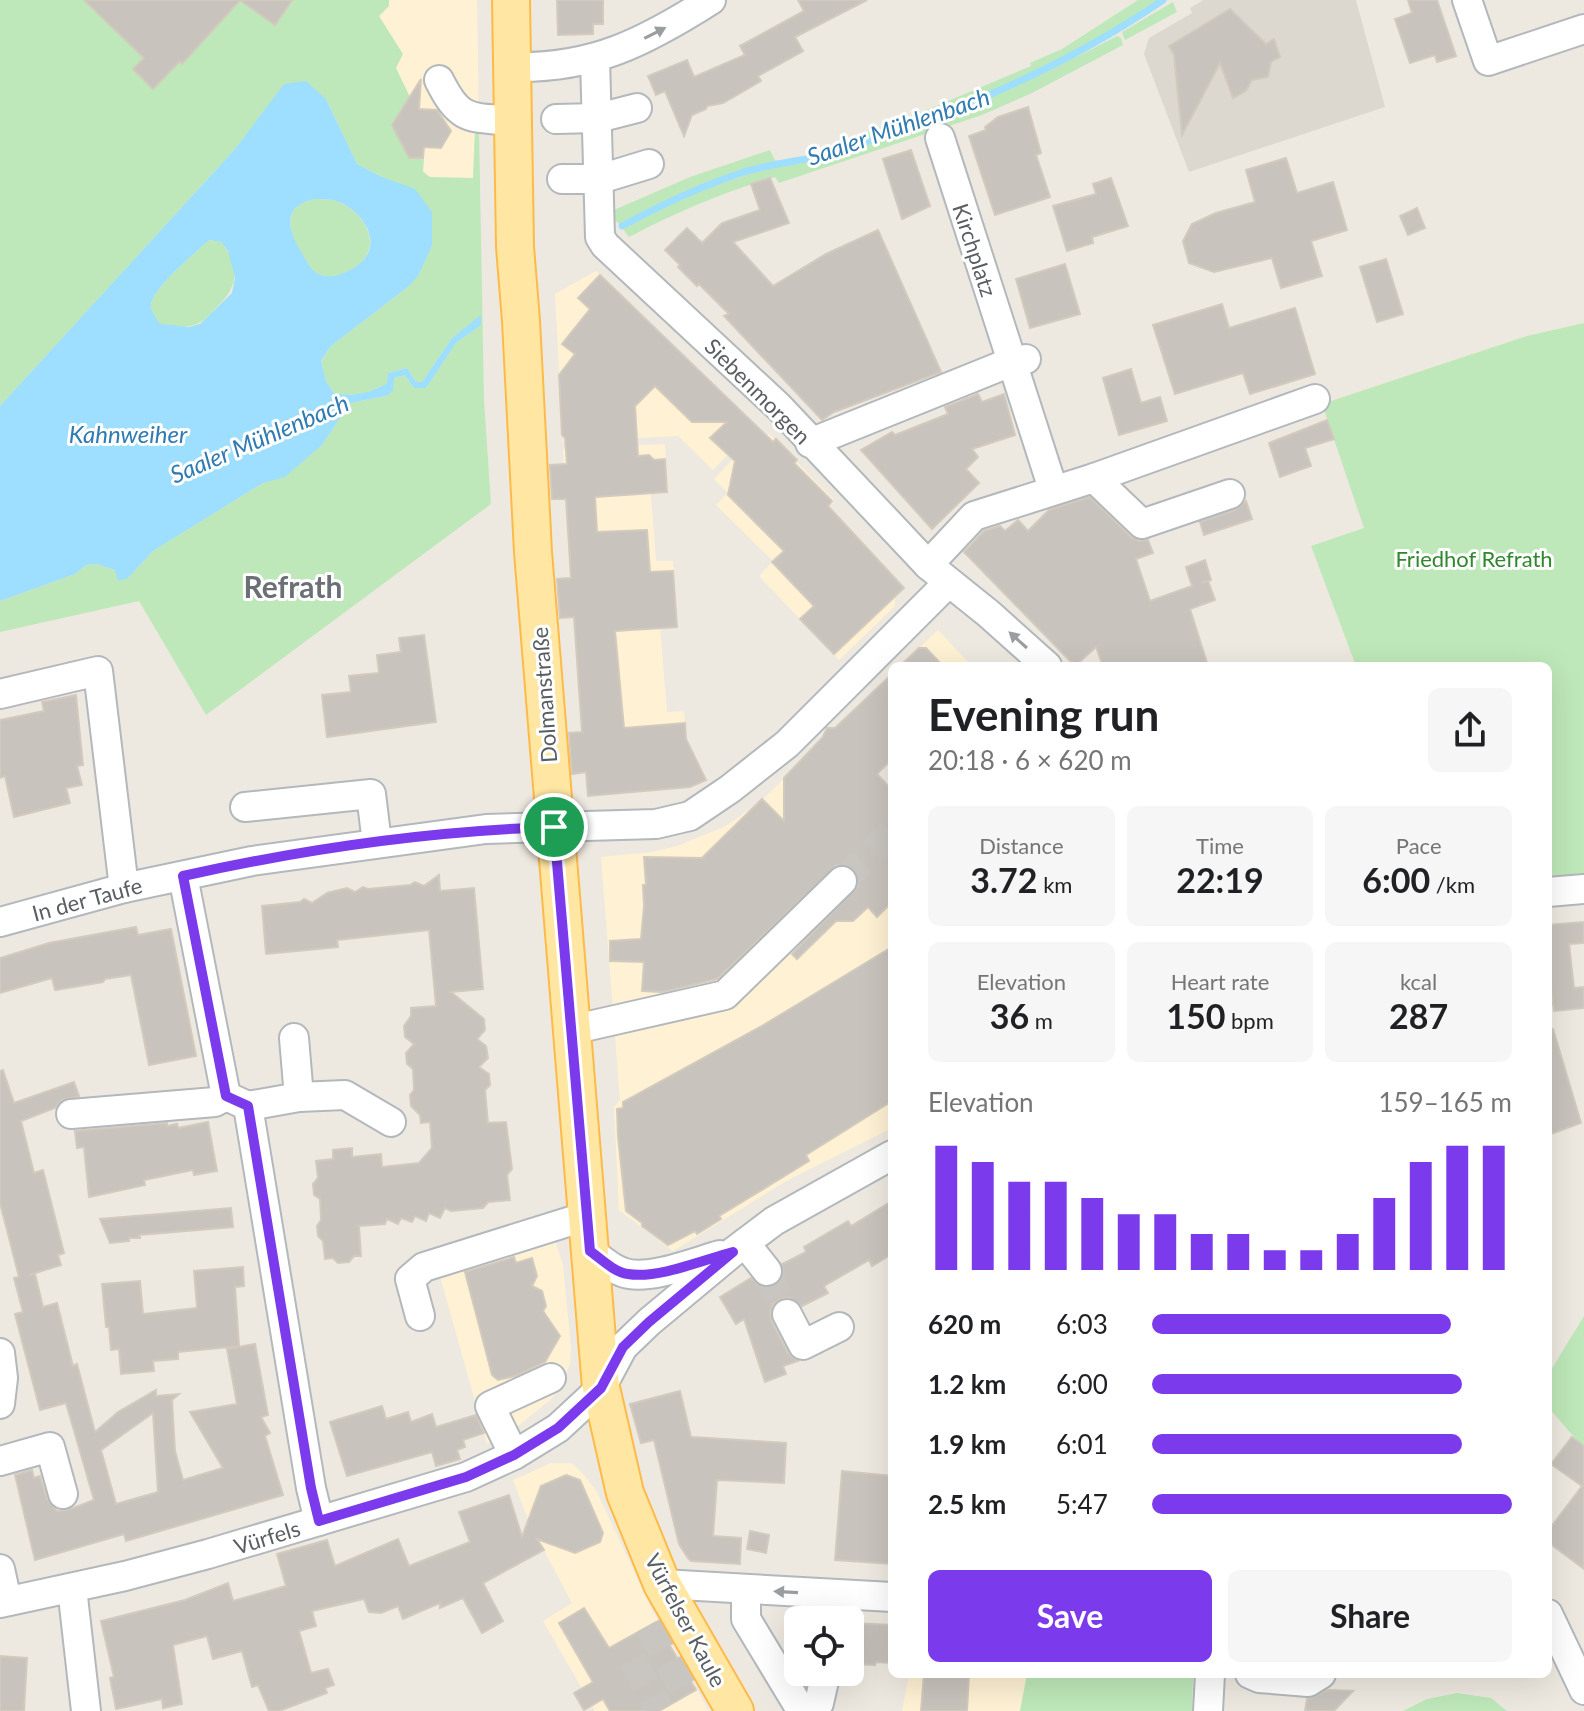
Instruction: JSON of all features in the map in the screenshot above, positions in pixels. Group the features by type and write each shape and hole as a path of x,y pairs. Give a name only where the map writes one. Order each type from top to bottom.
{"main road":[{"name":"Dolmanstraße","path":"511,0 515,247 534,567 601,1388"},
{"name":"Vürfelser Kaule","path":"601,1388 625,1493 662,1584 735,1711"}],"street":[{"path":"512,67 543,68 595,59 641,40 711,0"},
{"path":"1467,0 1488,61 1584,29"},
{"name":"Siebenmorgen","path":"595,59 600,237 605,245 779,407 938,574 1043,662"},
{"path":"439,80 452,107 467,115 513,121"},
{"path":"556,119 598,118 637,108"},
{"name":"Kirchplatz","path":"940,138 1018,360 1052,486"},
{"path":"562,179 600,179 649,164"},
{"path":"810,443 1018,360"},
{"name":"In der Taufe","path":"0,922 124,888 252,861 486,829 656,824 680,819 701,810 787,744 938,574 974,516 1094,478 1315,399"},
{"path":"1094,478 1142,524 1230,494"},
{"path":"0,694 98,671 124,888"},
{"path":"245,807 371,794 377,843"},
{"path":"183,876 237,1101 319,1521"},
{"path":"571,1030 725,995 842,881"},
{"path":"1552,892 1584,889"},
{"path":"294,1038 299,1097"},
{"path":"71,1114 345,1095 391,1122"},
{"path":"601,1388 623,1347 739,1247 774,1221 888,1157"},
{"path":"420,1316 410,1279 424,1267 587,1216"},
{"path":"590,1251 619,1271 652,1274 739,1247"},
{"path":"739,1247 767,1271"},
{"path":"787,1314 803,1345 839,1327"},
{"path":"0,1353 3,1378 0,1404"},
{"path":"514,1455 490,1406 551,1378"},
{"name":"Vürfels","path":"3,1602 194,1558 466,1477 514,1455 558,1428 601,1388"},
{"path":"0,1461 50,1447 63,1494"},
{"path":"0,1569 3,1602"},
{"path":"662,1584 746,1590 828,1606"},
{"path":"72,1588 86,1711"},
{"path":"746,1590 746,1619 784,1682"},
{"path":"839,1606 888,1598"},
{"path":"1552,1622 1584,1690"},
{"path":"1208,1711 1210,1678"},
{"path":"1259,1678 1308,1682 1314,1678"},
{"path":"786,1686 801,1710 819,1703 823,1686"}],"shaded area":[{"path":"389,0 477,0 479,127 475,127 473,178 430,177 410,158 396,68 379,16 389,6"},
{"path":"1203,0 1356,0 1385,107 1189,172 1144,54 1149,38 1192,13 1190,8"},
{"path":"596,271 756,426 713,470 678,436 563,442 555,294"},
{"path":"761,430 769,434 834,500 826,508 895,584 895,606 839,660 759,576 773,561 716,505 728,493 714,479"},
{"path":"665,444 668,493 651,494 656,561 673,561 677,626 660,628 667,712 684,711 686,739 707,780 690,788 588,796 563,449"},
{"path":"938,630 968,662 904,662"},
{"path":"888,678 888,764 877,774 888,785 888,1130 788,1180 673,1251 619,1210 614,1107 620,1100 601,857 677,846 726,826 761,801"},
{"path":"551,1211 554,1237 563,1265 570,1364 560,1388 550,1400 518,1426 487,1444 433,1251"},
{"path":"551,1463 572,1463 597,1492 653,1612 709,1711 595,1711 543,1621 572,1603 529,1522 513,1480"},
{"path":"908,1678 1026,1678 1020,1711 902,1711"}],"green space":[{"path":"0,0 389,0 389,6 379,16 403,54 396,68 410,97 410,158 424,158 423,172 430,177 473,178 475,127 479,127 484,400 491,504 206,715 139,601 0,632 0,601 75,574 86,565 96,564 128,578 153,551 263,483 285,476 322,445 350,403 386,396 394,378 405,375 414,388 426,388 456,343 481,325 481,316 452,338 422,382 416,382 407,368 388,373 387,383 368,392 346,395 333,392 326,381 321,362 331,346 409,286 432,246 382,177 357,164 326,99 285,84 235,149 0,406"},
{"path":"1138,0 1163,0 1069,57 1005,86 876,135 817,153 864,138 863,134 1031,66 1030,63 1062,49"},
{"path":"1173,2 1177,12 1125,40 1122,32"},
{"path":"1117,36 1123,45 1032,93 982,115 779,183 775,177 737,189 629,237 623,229 730,180 841,153 947,115 1016,86"},
{"path":"770,150 776,162 696,188 619,224 607,213 690,177"},
{"path":"315,199 343,204 366,226 370,246 366,255 345,273 323,276 316,273 294,238 290,222 292,214 296,208"},
{"path":"209,240 221,242 232,260 235,276 229,292 210,314 193,326 159,324 151,307 152,300 175,272"},
{"name":"Friedhof Refrath","path":"1584,323 1584,873 1552,877 1552,662 1354,662 1311,546 1364,528 1322,404 1527,336"},
{"path":"1584,1316 1582,1446 1552,1412 1552,1368"},
{"path":"1026,1678 1193,1678 1192,1711 1020,1711"},
{"path":"1457,1693 1491,1698 1507,1711 1403,1711 1427,1699"}],"water":[{"name":"Kahnweiher","path":"306,81 326,99 357,164 415,189 432,212 432,246 418,276 331,346 321,361 326,381 333,392 346,395 368,392 387,383 388,373 407,368 416,382 422,382 452,338 481,315 481,325 456,343 426,388 414,388 405,375 394,378 393,391 386,396 350,403 322,445 285,477 263,483 153,551 128,578 118,581 115,570 96,564 86,565 75,574 0,601 0,406 235,149 284,84","holes":["315,199 333,200 352,210 366,226 370,236 367,255 355,267 340,275 323,276 313,270 291,229 290,221 296,208","209,240 221,242 228,251 235,278 232,293 200,324 189,327 160,324 151,307 152,300 165,281"]}],"building":[{"path":"84,0 240,0 182,64 180,61 153,89 133,69 144,58"},
{"path":"240,0 292,0 275,25"},
{"path":"557,0 603,0 603,24 593,24 593,34 558,35"},
{"path":"798,0 867,0 795,37 803,51 758,76 761,81 723,103 707,106 692,115 684,136 665,91 656,95 648,76 687,60 694,77 745,55 740,46 804,11"},
{"path":"1408,0 1437,0 1456,56 1437,62 1435,55 1410,63 1395,19 1412,13"},
{"path":"1230,9 1266,44 1274,39 1280,57 1271,62 1268,77 1252,80 1246,91 1233,98 1220,63 1182,135 1174,55 1169,46"},
{"path":"421,79 419,109 437,110 451,131 441,148 424,147 423,158 409,158 392,125"},
{"path":"1028,107 1041,153 1036,155 1050,197 995,215 969,136 986,130 985,127 998,117"},
{"path":"911,150 930,206 902,219 883,159"},
{"path":"1286,158 1297,193 1333,182 1347,230 1311,241 1322,276 1281,288 1272,258 1214,272 1189,263 1183,241 1192,224 1216,213 1255,202 1246,170"},
{"path":"770,178 789,223 733,242 773,286 826,254 878,230 941,372 834,412 822,420 724,316 729,314 678,267 680,265 665,250 687,228 702,243 722,223 760,210 751,184"},
{"path":"1111,178 1128,226 1092,237 1093,243 1067,251 1053,206 1096,194 1093,184"},
{"path":"1417,208 1425,228 1408,235 1400,216"},
{"path":"1386,259 1403,314 1377,322 1360,267"},
{"path":"1065,264 1080,314 1030,328 1016,279"},
{"path":"600,275 773,442 776,439 797,460 794,463 832,501 828,506 904,588 834,654 800,619 814,606 772,562 784,551 728,495 735,461 710,438 727,422 692,422 655,386 635,406 638,456 665,459 667,492 595,497 597,532 647,530 650,572 673,571 677,627 615,631 624,728 685,723 686,739 706,780 690,787 588,796 586,772 572,774 569,733 582,732 574,617 560,618 557,579 571,578 566,499 552,499 550,465 567,464 559,375 575,354 562,344 590,309 578,298"},
{"path":"1222,304 1229,328 1295,308 1315,374 1250,394 1243,373 1175,394 1153,325"},
{"path":"1131,369 1141,403 1160,397 1167,421 1119,435 1103,378"},
{"path":"978,394 982,402 1004,394 1015,435 972,449 978,457 966,469 979,483 932,529 861,450 892,432 895,435 948,414 945,407"},
{"path":"1327,420 1334,439 1305,448 1311,466 1280,477 1269,443"},
{"path":"1090,497 1131,537 1139,541 1148,540 1153,553 1136,559 1150,601 1192,586 1186,567 1205,560 1211,580 1201,583 1208,581 1215,600 1190,609 1207,662 1102,662 1096,647 1079,662 1071,662 964,552 984,531 1000,526 1005,531 1018,520 1028,531 1049,510"},
{"path":"1246,501 1252,519 1204,535 1200,522 1235,510"},
{"path":"424,635 436,722 327,737 322,695 351,692 349,676 379,673 377,655 401,652 399,638"},
{"path":"919,648 926,648 939,662 904,662"},
{"path":"888,678 888,763 877,774 888,786 888,906 877,917 868,907 853,921 836,921 797,959 792,954 858,886 859,878 855,870 847,865 837,865 717,979 662,992 642,991 644,962 610,961 610,941 641,939 643,885 646,885 644,857 702,858 762,799 784,821 784,778 823,737 827,728 835,728"},
{"path":"76,695 83,765 77,766 82,785 66,788 70,803 14,817 5,776 0,778 0,720 44,711 42,702"},
{"path":"439,875 440,891 474,888 483,989 451,992 484,1019 485,1030 477,1039 486,1046 488,1058 479,1067 489,1074 490,1085 485,1090 488,1123 506,1122 512,1169 507,1175 510,1200 488,1202 483,1208 451,1211 445,1208 440,1218 429,1213 426,1221 415,1216 412,1222 401,1218 398,1224 387,1219 385,1224 359,1226 361,1256 338,1263 333,1258 325,1259 323,1241 318,1236 320,1199 314,1195 313,1184 318,1178 316,1161 333,1159 333,1150 352,1148 352,1157 381,1154 382,1167 419,1163 432,1148 430,1122 421,1123 420,1115 411,1106 413,1069 407,1064 406,1053 414,1044 405,1037 404,1026 411,1016 411,1008 436,1006 429,930 337,940 338,947 266,954 262,906 304,899 312,903 327,893 347,888 355,892 363,887 410,885 415,882 424,886"},
{"path":"1584,922 1584,943 1569,944 1574,988 1584,987 1584,1008 1554,1011 1552,925"},
{"path":"136,927 138,935 171,929 196,1056 149,1065 131,975 55,990 52,978 0,993 0,958 49,943"},
{"path":"888,949 888,1104 806,1155 809,1161 719,1216 721,1219 697,1234 695,1231 668,1245 626,1211 617,1109 623,1108 623,1102 762,1026"},
{"path":"1552,1029 1581,1123 1552,1134"},
{"path":"3,1070 14,1103 74,1082 79,1096 62,1100 55,1108 21,1121 34,1173 43,1170 64,1253 58,1255 61,1265 29,1275 35,1274 43,1307 57,1303 73,1366 77,1364 95,1432 118,1412 156,1390 156,1396 179,1394 172,1400 175,1451 183,1480 223,1468 190,1412 237,1404 227,1349 255,1344 268,1415 261,1417 270,1433 265,1436 283,1495 126,1541 124,1534 35,1560 15,1475 32,1470 34,1478 40,1476 47,1499 57,1511 94,1500 66,1403 40,1410 15,1314 23,1312 14,1278 19,1277 0,1203 0,1071","holes":["153,1413 158,1492 116,1504 101,1450"]},
{"path":"208,1122 217,1171 194,1175 193,1170 144,1180 145,1185 89,1197 84,1147 77,1148 75,1131 167,1123 167,1126 177,1124 178,1128"},
{"path":"888,1203 888,1256 872,1266 869,1260 824,1286 828,1293 802,1306 789,1297 773,1304 770,1312 772,1322 788,1353 798,1361 783,1366 786,1374 765,1382 744,1319 736,1324 720,1297 751,1278 761,1287 777,1285 783,1277 782,1264 806,1252 804,1247 848,1221 851,1226"},
{"path":"231,1208 233,1227 139,1235 140,1238 110,1243 100,1219"},
{"path":"514,1257 516,1263 532,1258 537,1276 532,1286 542,1291 546,1306 543,1311 560,1336 545,1362 498,1380 492,1375 465,1272"},
{"path":"243,1267 244,1286 235,1287 239,1346 178,1352 178,1359 153,1361 154,1371 121,1374 119,1349 111,1350 109,1327 106,1327 102,1284 140,1281 143,1314 197,1308 194,1271"},
{"path":"680,1391 691,1437 786,1443 784,1483 717,1480 713,1536 741,1538 740,1564 691,1561 688,1558 679,1544 654,1440 641,1443 630,1404"},
{"path":"382,1406 386,1419 408,1412 411,1422 432,1414 436,1427 476,1415 484,1433 463,1440 465,1447 457,1450 460,1459 436,1466 432,1452 347,1476 330,1422"},
{"path":"1572,1437 1584,1446 1584,1569 1552,1545 1552,1526 1582,1486 1552,1463"},
{"path":"842,1471 888,1476 888,1564 835,1560"},
{"path":"566,1475 580,1480 603,1533 600,1542 575,1553 537,1539 544,1550 483,1583 503,1621 482,1633 463,1598 440,1608 440,1603 403,1619 398,1606 381,1613 369,1612 364,1599 312,1611 316,1626 299,1631 311,1673 328,1669 334,1685 325,1688 327,1693 279,1711 269,1711 258,1685 252,1687 242,1651 213,1659 207,1636 173,1645 182,1704 163,1708 162,1699 116,1709 110,1678 114,1677 101,1621 185,1600 228,1583 233,1601 286,1586 277,1554 327,1540 335,1566 398,1539 409,1566 470,1542 459,1512 509,1495 522,1537 541,1486"},
{"path":"750,1531 769,1535 766,1553 747,1549"},
{"path":"584,1608 609,1648 656,1622 696,1690 659,1711 610,1711 603,1699 584,1710 574,1693 593,1682 559,1623"},
{"path":"864,1624 888,1625 888,1663 876,1662 875,1665 864,1665"},
{"path":"0,1656 27,1658 24,1711 0,1711"},
{"path":"924,1678 969,1678 967,1711 921,1711"},
{"path":"1328,1690 1353,1691 1334,1711 1305,1711 1307,1699"}],"waterway":[{"name":"Saaler Mühlenbach","path":"622,226 728,177 839,151 966,105 1087,47 1163,0"}],"tunnel":[{"path":"842,881 888,837"},
{"path":"767,1271 787,1314"},
{"path":"648,1626 687,1695"},
{"path":"632,1660 660,1710"}],"district":[{"name":"Refrath","path":"293,586"}],"route":[{"path":"554,827 590,1251 619,1271 629,1274 652,1274 733,1252 623,1347 601,1388 558,1428 514,1455 466,1477 319,1521 248,1106 226,1096 183,876 252,861 387,842 486,829 554,827"}]}
